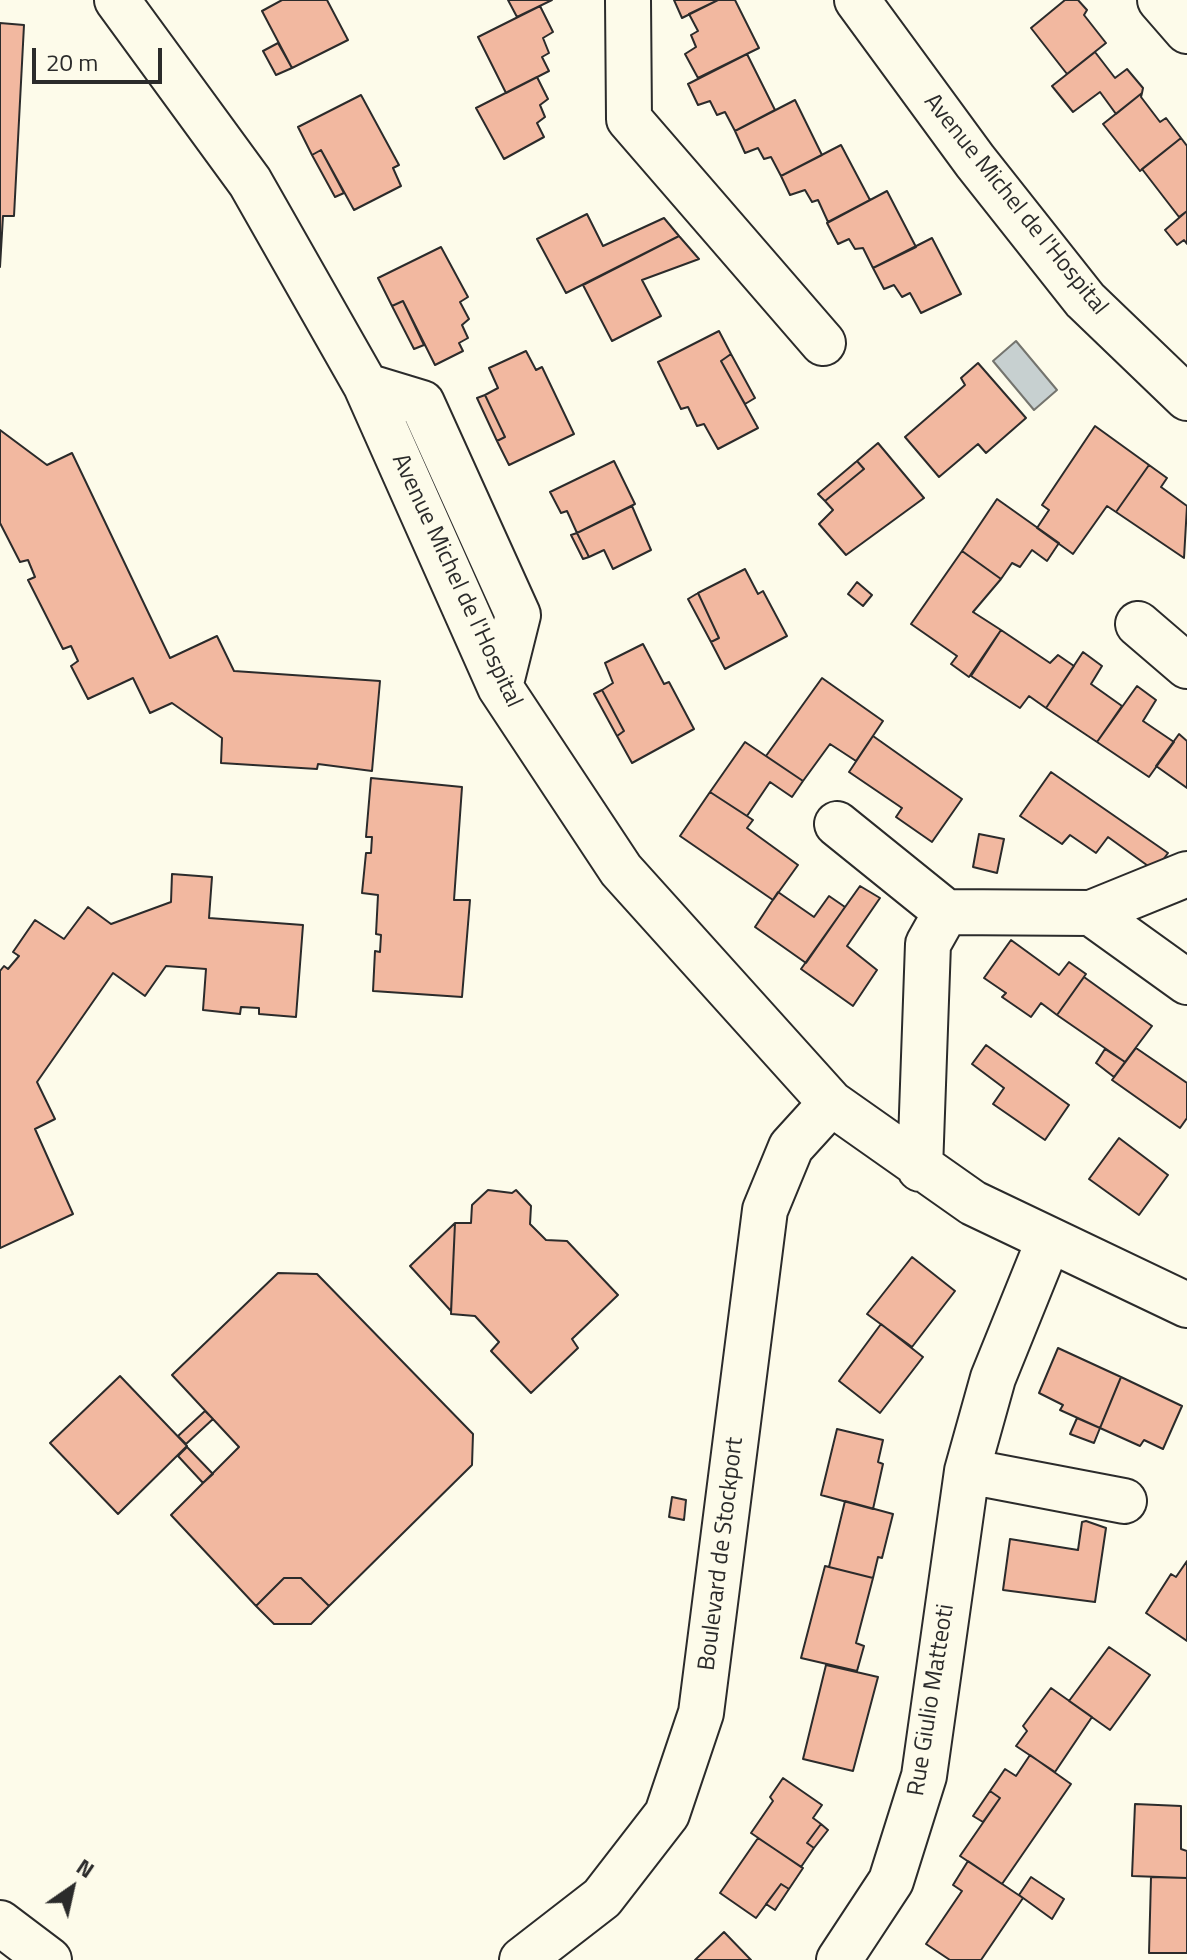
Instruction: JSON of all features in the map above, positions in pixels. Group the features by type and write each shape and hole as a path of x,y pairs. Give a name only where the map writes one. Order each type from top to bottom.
{"street":[{"name":"Avenue Michel de l'Hospital","path":"117,0 250,182 366,386 500,687 621,870 831,1103 920,1169 973,1203 1048,1242 1187,1305"},
{"path":"628,0 629,119 823,343"},
{"name":"Avenue Michel de l'Hospital","path":"857,0 975,161 1085,300 1187,398"},
{"path":"1160,0 1187,31"},
{"path":"1138,624 1187,666"},
{"path":"837,824 946,912 1091,913 1187,874"},
{"path":"920,1169 928,944 946,912"},
{"path":"1091,913 1187,982"},
{"name":"Boulevard de Stockport","path":"522,1960 602,1898 667,1814 701,1713 765,1210 791,1147 831,1103"},
{"name":"Rue Giulio Matteoti","path":"839,1960 891,1881 924,1776 967,1471 993,1378 1048,1242"},
{"path":"967,1471 1124,1501"},
{"path":"0,1923 49,1960"}],"shaded area":[{"path":"1016,341 1057,390 1034,410 993,361"}],"building":[{"path":"282,0 327,0 348,40 292,68 262,11"},
{"path":"508,0 552,0 517,17"},
{"path":"674,0 718,0 682,18"},
{"path":"718,0 735,0 759,48 698,78 685,54 696,47 691,35 698,31 689,14"},
{"path":"1065,0 1078,0 1087,10 1084,15 1106,43 1067,74 1031,28"},
{"path":"540,6 553,32 543,38 549,53 542,57 549,71 506,93 478,37"},
{"path":"0,23 24,25 14,216 3,216 0,267"},
{"path":"278,43 292,68 276,75 263,51"},
{"path":"1095,52 1115,78 1127,69 1143,88 1142,93 1116,114 1100,92 1073,112 1052,86"},
{"path":"747,54 775,110 735,131 725,112 717,115 710,101 698,105 688,84"},
{"path":"537,77 548,99 540,105 545,117 537,123 544,137 504,159 476,108"},
{"path":"1142,93 1141,97 1160,122 1166,118 1181,138 1140,171 1103,124"},
{"path":"361,95 399,165 393,168 401,186 354,210 321,150 312,155 298,127"},
{"path":"795,100 822,155 781,176 771,157 764,159 758,148 745,153 735,131"},
{"path":"1181,138 1187,146 1187,211 1179,217 1142,169"},
{"path":"841,145 870,200 828,222 818,200 812,202 805,190 790,195 781,176"},
{"path":"321,150 344,193 335,197 312,155"},
{"path":"887,191 916,247 873,268 863,248 855,249 849,239 838,244 827,223"},
{"path":"1187,211 1187,244 1184,240 1177,245 1165,230"},
{"path":"587,214 603,246 664,218 679,236 566,293 537,239"},
{"path":"679,236 699,259 642,280 661,316 612,341 583,285"},
{"path":"932,238 961,294 921,313 910,293 902,297 894,285 884,289 873,268"},
{"path":"441,247 468,297 460,302 469,319 462,325 468,338 459,343 463,351 435,365 403,301 392,306 378,278"},
{"path":"403,301 424,345 414,349 392,306"},
{"path":"719,331 731,354 721,361 758,428 718,449 704,424 697,426 688,407 681,409 658,362"},
{"path":"526,351 536,370 542,367 574,434 509,465 497,441 505,437 485,395 498,388 489,368"},
{"path":"731,354 755,398 745,404 721,361"},
{"path":"978,363 1026,418 986,453 978,444 939,477 905,437 965,385 961,378"},
{"path":"485,395 505,437 497,441 477,398"},
{"path":"1095,426 1149,465 1116,512 1107,506 1073,554 1037,528 1049,510 1042,505"},
{"path":"0,430 47,465 72,453 170,658 217,636 234,671 380,681 372,771 318,764 317,769 221,763 222,738 172,703 150,713 133,678 88,699 71,666 78,661 71,646 63,649 28,580 35,577 28,560 20,562 0,523"},
{"path":"878,443 924,498 846,555 819,524 833,510 825,501 864,469 857,461"},
{"path":"614,461 635,504 577,533 567,511 561,513 550,492"},
{"path":"857,461 864,469 825,501 818,494"},
{"path":"1149,465 1167,478 1161,487 1187,506 1184,558 1116,512"},
{"path":"997,499 1059,543 1047,561 1032,550 1020,567 1012,563 1001,579 962,551"},
{"path":"632,506 651,550 613,569 604,550 589,557 577,533"},
{"path":"577,533 589,557 583,559 571,535"},
{"path":"962,551 1001,579 973,612 1001,630 969,677 951,664 957,656 911,624"},
{"path":"745,569 758,594 763,591 787,636 725,669 711,642 719,638 698,593"},
{"path":"857,582 872,595 863,606 848,594"},
{"path":"698,593 719,638 711,642 688,599"},
{"path":"1001,630 1050,663 1058,655 1074,666 1046,708 1029,696 1020,708 971,676"},
{"path":"643,644 664,684 669,682 694,729 632,763 617,736 624,731 602,690 613,683 605,663"},
{"path":"1083,652 1102,666 1091,684 1122,706 1097,742 1046,708"},
{"path":"822,678 883,721 856,761 830,744 803,781 766,756"},
{"path":"1137,686 1156,700 1143,721 1174,742 1149,777 1097,742"},
{"path":"602,690 624,731 617,736 594,694"},
{"path":"1179,734 1187,741 1187,788 1156,766"},
{"path":"873,736 962,799 932,842 896,817 902,808 849,772"},
{"path":"745,742 803,781 792,797 770,782 747,816 710,792"},
{"path":"1051,772 1168,853 1155,871 1108,837 1096,853 1070,835 1062,844 1020,816"},
{"path":"371,778 462,787 454,900 470,900 462,997 373,991 375,951 380,952 381,935 376,934 378,895 362,893 366,853 371,853 372,837 366,837"},
{"path":"710,792 753,820 747,828 798,865 773,900 680,836"},
{"path":"979,834 1004,839 997,873 973,867"},
{"path":"172,874 212,877 209,918 303,925 296,1017 259,1014 259,1008 241,1007 240,1014 203,1010 206,969 166,966 145,996 113,973 37,1082 55,1119 35,1129 73,1214 0,1248 0,971 4,966 8,969 19,956 13,952 35,920 64,939 88,907 111,924 171,902"},
{"path":"860,886 880,898 847,946 877,970 853,1006 801,969"},
{"path":"778,892 814,917 829,896 845,907 806,963 755,927"},
{"path":"1011,940 1059,975 1069,962 1086,974 1057,1015 1041,1003 1031,1017 1002,997 1006,993 984,978"},
{"path":"1084,977 1152,1026 1125,1062 1057,1015"},
{"path":"986,1045 1069,1105 1045,1140 993,1104 1004,1088 972,1064"},
{"path":"1136,1048 1187,1083 1187,1118 1180,1128 1112,1080"},
{"path":"1105,1049 1125,1062 1114,1077 1096,1063"},
{"path":"1119,1138 1168,1175 1139,1215 1089,1179"},
{"path":"488,1190 512,1193 516,1190 531,1206 530,1224 546,1240 567,1241 618,1295 572,1339 578,1348 531,1393 491,1351 499,1342 475,1316 451,1314 455,1223 471,1223 472,1205"},
{"path":"455,1223 451,1311 410,1266"},
{"path":"912,1257 955,1291 912,1347 867,1314"},
{"path":"278,1273 317,1274 473,1434 472,1465 329,1606 301,1578 284,1578 256,1606 171,1515 239,1447 172,1375"},
{"path":"881,1324 923,1357 880,1413 839,1381"},
{"path":"1058,1348 1121,1377 1100,1428 1060,1410 1063,1405 1039,1393"},
{"path":"120,1376 187,1446 118,1514 50,1443"},
{"path":"1121,1377 1182,1406 1163,1449 1144,1440 1140,1446 1100,1428"},
{"path":"205,1411 213,1419 186,1444 178,1436"},
{"path":"1077,1418 1100,1428 1094,1443 1070,1434"},
{"path":"837,1429 883,1440 878,1462 883,1464 873,1509 821,1495"},
{"path":"187,1447 213,1474 203,1483 178,1456"},
{"path":"672,1497 686,1500 684,1520 669,1517"},
{"path":"845,1501 893,1514 882,1558 878,1557 873,1578 829,1567"},
{"path":"1082,1522 1106,1528 1095,1602 1003,1590 1010,1539 1078,1550"},
{"path":"1187,1561 1187,1641 1146,1613 1171,1574 1176,1577"},
{"path":"825,1566 873,1578 856,1643 864,1646 857,1671 801,1658"},
{"path":"284,1578 301,1578 329,1606 311,1624 274,1624 256,1606"},
{"path":"1109,1647 1150,1675 1110,1730 1069,1701"},
{"path":"826,1665 878,1677 853,1771 803,1759"},
{"path":"1051,1688 1092,1717 1055,1772 1016,1746 1027,1731 1023,1726"},
{"path":"1030,1755 1071,1784 1002,1884 960,1856 1000,1798 990,1791 1005,1769 1016,1776"},
{"path":"783,1778 822,1805 813,1818 821,1824 807,1843 814,1848 801,1867 751,1833 773,1801 770,1797"},
{"path":"990,1791 1000,1798 983,1822 973,1816"},
{"path":"1135,1804 1181,1806 1181,1849 1187,1851 1187,1878 1132,1876"},
{"path":"821,1824 828,1830 814,1848 807,1843"},
{"path":"758,1838 803,1868 789,1889 781,1884 756,1918 720,1893"},
{"path":"968,1861 1023,1898 981,1960 950,1960 926,1944 962,1891 953,1885"},
{"path":"1031,1877 1064,1899 1052,1919 1019,1895"},
{"path":"1151,1877 1187,1878 1187,1953 1149,1953"},
{"path":"781,1884 789,1889 775,1910 766,1904"},
{"path":"724,1932 751,1960 695,1960"}]}
